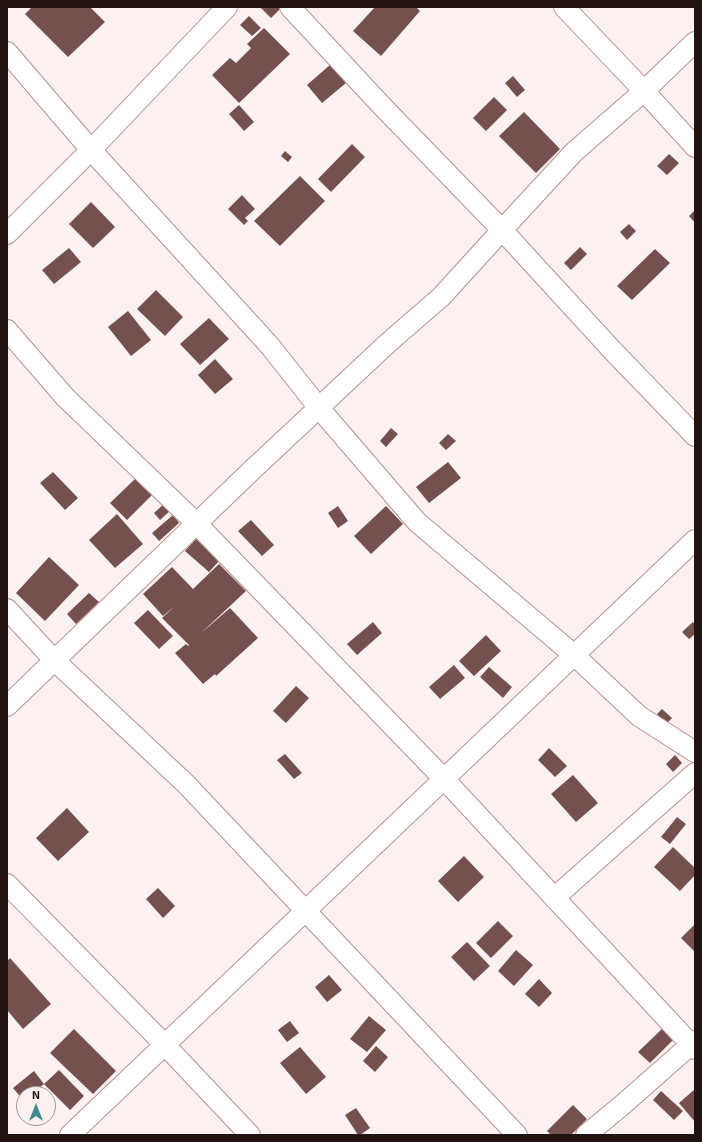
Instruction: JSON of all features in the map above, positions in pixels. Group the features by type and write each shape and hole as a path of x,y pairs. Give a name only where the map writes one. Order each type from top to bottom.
{"street":[{"path":"7,234 91,150 227,7"},
{"path":"290,7 386,111 502,230 612,350 695,436"},
{"path":"564,7 695,147"},
{"path":"7,706 196,523 389,342 441,297 574,152 644,91 695,42"},
{"path":"7,52 91,150 270,346 319,408 418,522 574,655 639,716 695,752"},
{"path":"7,330 65,397 196,523 444,779 554,898 694,1045 586,1135"},
{"path":"70,1135 695,540"},
{"path":"7,609 54,660 186,784 517,1135"},
{"path":"554,898 695,773"},
{"path":"7,884 165,1045 250,1135"}],"building":[{"path":"32,7 90,7 105,22 68,57 25,14"},
{"path":"260,7 278,7 280,9 271,18"},
{"path":"375,7 416,7 420,11 381,56 353,31"},
{"path":"249,16 261,28 252,36 240,25"},
{"path":"264,28 290,54 239,103 212,75 230,58 236,63 251,48 247,44"},
{"path":"331,64 346,83 322,103 307,85"},
{"path":"513,76 525,90 517,97 505,83"},
{"path":"494,97 507,110 486,131 473,118"},
{"path":"239,105 254,122 244,131 229,114"},
{"path":"524,112 560,149 536,173 499,136"},
{"path":"352,144 365,157 331,192 318,179"},
{"path":"285,151 292,157 288,162 281,156"},
{"path":"669,154 679,163 667,175 657,166"},
{"path":"300,176 325,201 280,246 254,221"},
{"path":"242,195 255,209 245,218 248,221 244,225 228,209"},
{"path":"91,202 115,227 93,248 69,224"},
{"path":"695,210 695,223 689,216"},
{"path":"629,224 636,231 627,240 620,232"},
{"path":"580,247 587,254 571,270 564,263"},
{"path":"69,248 81,262 54,284 42,270"},
{"path":"655,249 670,263 632,300 617,286"},
{"path":"156,290 183,317 165,336 137,309"},
{"path":"128,311 151,340 131,356 108,327"},
{"path":"209,318 229,339 200,365 180,344"},
{"path":"215,359 233,379 215,394 198,375"},
{"path":"391,428 398,434 386,447 380,441"},
{"path":"448,434 456,441 446,450 439,443"},
{"path":"448,462 461,478 429,503 416,487"},
{"path":"53,472 78,498 65,510 40,483"},
{"path":"136,478 152,495 127,520 110,503"},
{"path":"165,503 171,510 160,520 154,513"},
{"path":"338,506 348,521 338,528 328,513"},
{"path":"386,506 403,524 371,554 354,536"},
{"path":"117,514 143,544 115,568 89,540"},
{"path":"173,515 179,523 159,541 152,533"},
{"path":"251,520 274,545 262,556 238,531"},
{"path":"196,539 219,561 209,572 185,551"},
{"path":"49,557 79,585 45,621 16,593"},
{"path":"219,564 246,591 200,634 230,608 258,638 216,676 215,674 203,684 175,653 186,644 188,646 189,645 162,618 175,606 163,616 143,594 172,567 193,589"},
{"path":"89,593 99,602 76,624 67,614"},
{"path":"148,610 173,636 159,649 134,623"},
{"path":"373,622 382,633 357,655 347,644"},
{"path":"693,622 695,624 695,634 689,639 682,632"},
{"path":"486,635 501,651 474,676 459,661"},
{"path":"454,665 465,678 440,699 429,687"},
{"path":"489,667 512,687 503,698 480,677"},
{"path":"296,686 309,698 286,723 273,711"},
{"path":"662,709 672,718 666,724 657,714"},
{"path":"549,748 567,766 555,777 538,760"},
{"path":"285,754 302,773 294,779 277,760"},
{"path":"675,755 682,763 673,772 666,764"},
{"path":"573,775 598,803 576,822 551,794"},
{"path":"67,808 89,832 58,861 36,838"},
{"path":"677,817 686,824 670,844 661,837"},
{"path":"673,847 695,868 695,875 680,891 654,867"},
{"path":"464,856 484,877 458,902 438,881"},
{"path":"158,888 175,906 163,918 146,899"},
{"path":"498,921 513,936 491,958 476,943"},
{"path":"695,924 695,952 681,938"},
{"path":"467,942 490,966 474,981 451,957"},
{"path":"516,950 533,965 514,986 498,971"},
{"path":"10,958 51,1004 23,1029 7,1010 7,961"},
{"path":"329,975 342,990 327,1002 315,987"},
{"path":"539,979 552,993 539,1007 525,994"},
{"path":"369,1016 386,1030 367,1052 350,1039"},
{"path":"290,1021 299,1033 287,1042 278,1030"},
{"path":"663,1028 674,1039 650,1063 638,1052"},
{"path":"74,1029 116,1071 93,1094 50,1053"},
{"path":"376,1046 388,1057 375,1072 363,1061"},
{"path":"300,1047 326,1077 306,1094 280,1063"},
{"path":"59,1070 84,1096 70,1110 56,1096 56,1086 46,1086 44,1084"},
{"path":"34,1071 44,1084 42,1086 16,1086 16,1092 13,1088"},
{"path":"695,1089 695,1122 679,1103"},
{"path":"661,1091 683,1111 674,1120 653,1100"},
{"path":"573,1105 587,1119 571,1135 551,1135 547,1131"},
{"path":"356,1108 370,1128 360,1135 358,1135 345,1115"}]}
